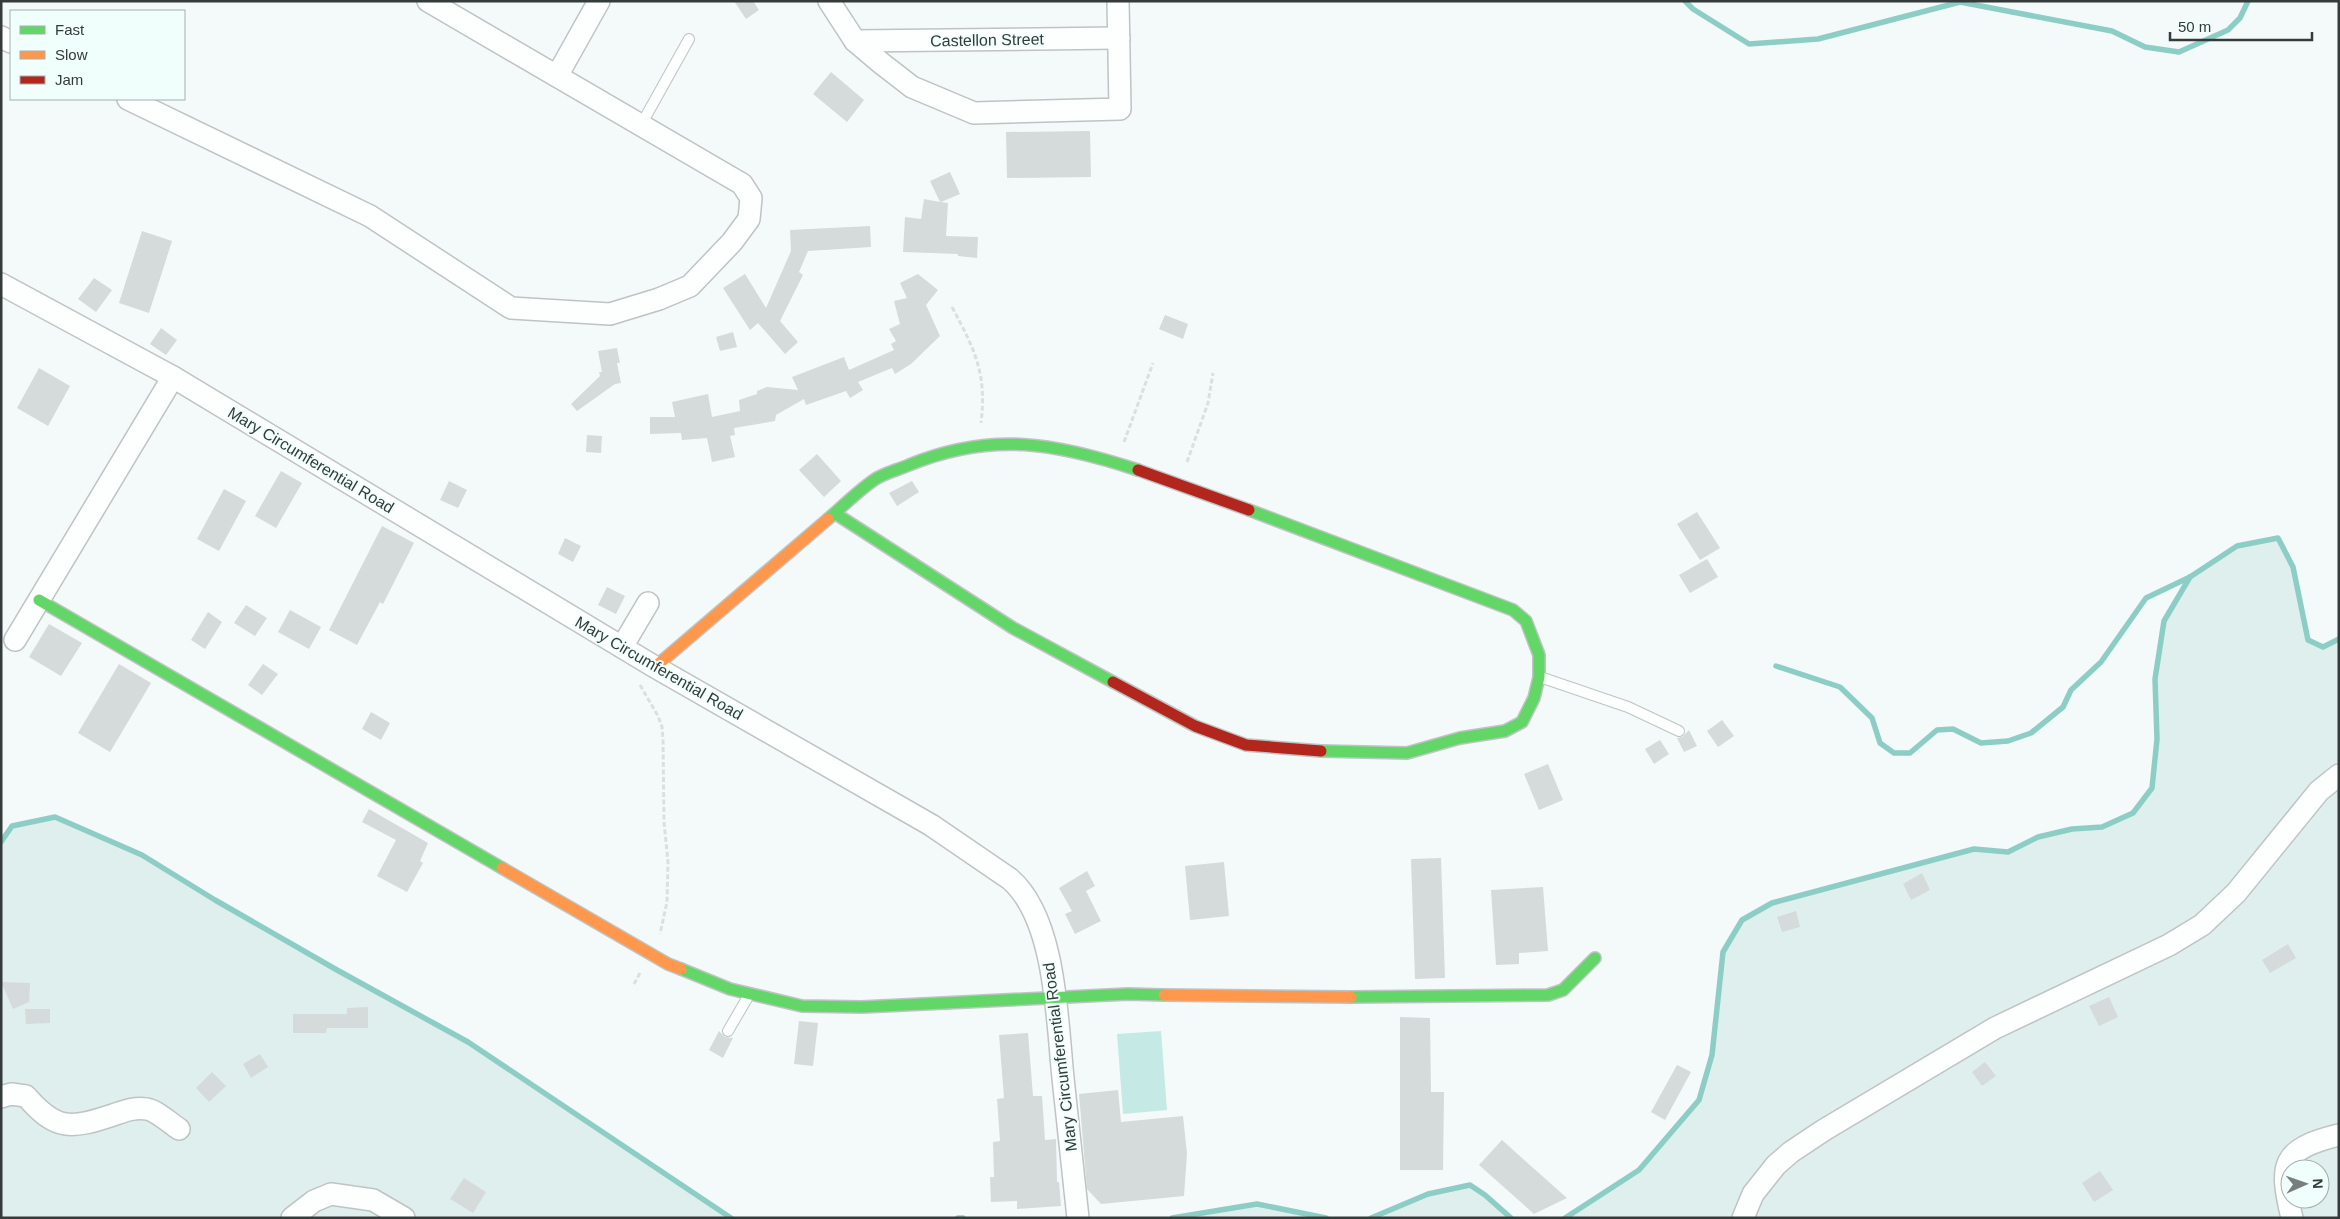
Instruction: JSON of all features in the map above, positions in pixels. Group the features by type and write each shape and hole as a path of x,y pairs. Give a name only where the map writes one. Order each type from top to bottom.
{"street":[{"path":"557,76 599,1"},
{"path":"829,1 855,41 912,87 974,113 1120,108 1118,1"},
{"path":"130,100 370,216 511,308 610,314 659,300 690,286 732,242 749,220 751,198 742,184 429,2"},
{"name":"Castellon Street","path":"855,41 1119,38"},
{"name":"Mary Circumferential Road","path":"1,284 173,377 656,667 931,825 1010,879 1021,889 1030,902 1049,958 1055,998 1077,1208"},
{"path":"15,640 173,377"},
{"path":"656,667 836,514 875,478 931,456 978,445 1019,444 1062,448 1180,484 1513,610 1526,621 1539,656 1539,677 1534,698 1522,722 1505,731 1460,738 1407,753 1299,750 1246,745 1195,726 1013,628 836,514"},
{"path":"39,600 668,964 730,989 802,1006 852,1007 1128,994 1287,997 1548,995 1562,990 1595,958"},
{"path":"629,651 648,603"},
{"path":"1743,1218 1753,1194 1776,1165 1791,1152 1824,1130 1995,1028 2169,946 2202,924 2236,893 2319,791 2339,775"},
{"path":"1,1097 11,1094 26,1096 41,1114 60,1124 87,1124 132,1108 149,1109 179,1129"},
{"path":"2292,1218 2285,1179 2286,1166 2292,1156 2303,1146 2339,1135"},
{"path":"292,1218 314,1201 331,1194 372,1200 404,1218"}],"lane":[{"path":"641,125 689,39"},
{"path":"1539,677 1628,707 1679,731"},
{"path":"728,1031 750,994"}],"path":[{"path":"952,308 973,346 983,384 978,445"},
{"path":"1116,463 1153,363"},
{"path":"1180,484 1208,403 1213,373"},
{"path":"629,651 634,664 635,674 662,727 664,762 663,805 668,862 667,902 665,919 650,954"}],"shaded area":[{"path":"2278,538 2293,567 2308,640 2323,647 2339,639 2339,1218 1565,1218 1639,1170 1699,1100 1712,1055 1723,952 1742,920 1772,903 1974,849 2008,852 2038,837 2072,829 2102,827 2133,813 2152,788 2157,739 2155,679 2164,621 2190,577 2237,546"},
{"path":"55,817 142,855 215,900 337,970 468,1042 731,1218 1,1218 1,842 12,826"},
{"path":"1470,1185 1485,1195 1511,1218 1371,1218 1428,1194"},
{"path":"1257,1204 1326,1218 1172,1218 1187,1217"}],"green space":[{"path":"1161,1031 1167,1110 1123,1114 1117,1034"}],"building":[{"path":"734,1 753,1 759,10 746,19"},
{"path":"831,72 864,100 847,122 813,94"},
{"path":"1090,131 1091,177 1007,178 1006,132"},
{"path":"950,172 960,194 941,202 948,203 946,236 978,237 977,258 958,256 958,254 903,252 905,217 921,219 924,199 940,202 930,181"},
{"path":"870,226 871,247 808,251 799,272 803,275 780,321 798,342 785,354 758,323 750,330 723,288 745,274 766,308 791,251 790,230"},
{"path":"142,231 172,241 149,313 119,303"},
{"path":"918,274 938,290 926,305 940,336 911,364 895,374 892,368 858,382 863,390 850,398 846,391 806,405 804,399 776,415 775,421 734,428 735,435 730,436 735,457 712,462 707,438 682,440 681,433 650,434 650,417 675,417 672,402 708,394 712,417 740,411 739,400 757,394 757,391 767,387 798,390 792,377 844,357 849,370 894,350 891,344 896,341 889,329 900,324 894,301 907,298 900,283"},
{"path":"94,278 112,290 96,312 78,299"},
{"path":"1165,315 1188,324 1183,339 1159,329"},
{"path":"161,328 177,340 166,355 150,344"},
{"path":"733,332 737,347 720,351 716,337"},
{"path":"617,348 620,363 617,363 621,383 615,384 577,411 571,404 600,376 599,372 602,372 598,351"},
{"path":"39,368 70,386 48,426 17,408"},
{"path":"587,435 602,436 601,453 586,452"},
{"path":"817,454 841,481 824,497 799,470"},
{"path":"281,471 302,483 276,528 255,516"},
{"path":"449,481 467,490 458,508 440,500"},
{"path":"912,481 919,492 897,506 889,493"},
{"path":"224,489 246,501 219,551 197,539"},
{"path":"1697,512 1720,548 1700,560 1677,524"},
{"path":"382,526 414,543 383,604 380,602 357,645 329,630"},
{"path":"565,538 581,546 573,562 558,554"},
{"path":"1707,559 1718,577 1690,593 1679,575"},
{"path":"607,587 625,596 616,614 598,605"},
{"path":"246,605 267,618 255,636 234,623"},
{"path":"290,610 321,627 309,649 278,632"},
{"path":"208,612 222,622 205,649 191,640"},
{"path":"49,624 82,643 61,676 29,657"},
{"path":"119,664 151,683 110,752 78,733"},
{"path":"263,664 278,674 262,695 248,685"},
{"path":"371,712 390,723 381,740 362,729"},
{"path":"1722,720 1734,736 1718,747 1707,731"},
{"path":"1689,730 1697,746 1684,752 1677,738 1682,737"},
{"path":"1660,740 1669,754 1654,764 1645,749"},
{"path":"1548,764 1563,800 1539,810 1524,774"},
{"path":"369,809 428,843 420,861 423,863 407,892 377,876 396,840 362,822"},
{"path":"1441,858 1445,978 1415,979 1411,859"},
{"path":"1224,862 1229,916 1190,920 1185,866"},
{"path":"1087,871 1095,886 1086,891 1101,921 1075,934 1065,914 1072,911 1059,888"},
{"path":"1922,873 1930,890 1911,900 1903,884"},
{"path":"1543,887 1548,951 1519,953 1519,964 1496,965 1491,890"},
{"path":"1796,911 1800,927 1782,932 1777,917"},
{"path":"2288,944 2296,958 2270,973 2262,960"},
{"path":"1,982 30,983 29,1002 13,1009"},
{"path":"2109,997 2118,1017 2099,1026 2089,1006"},
{"path":"368,1007 368,1028 327,1028 326,1033 293,1033 293,1014 347,1014 347,1008"},
{"path":"25,1009 50,1009 50,1023 26,1024"},
{"path":"1400,1017 1430,1018 1431,1092 1444,1092 1443,1170 1400,1170"},
{"path":"799,1021 818,1023 813,1066 794,1064"},
{"path":"719,1031 725,1037 733,1038 723,1058 709,1050"},
{"path":"1028,1033 1033,1096 1042,1096 1045,1140 1056,1139 1057,1182 1059,1182 1061,1206 1017,1209 1017,1201 991,1202 990,1177 994,1177 993,1142 1000,1141 997,1099 1004,1098 999,1035"},
{"path":"260,1054 268,1067 251,1078 243,1064"},
{"path":"1985,1062 1996,1076 1982,1086 1972,1072"},
{"path":"1677,1065 1691,1072 1665,1120 1651,1112"},
{"path":"212,1072 226,1086 209,1102 196,1088"},
{"path":"1118,1090 1121,1122 1183,1116 1187,1154 1184,1196 1101,1204 1087,1189 1079,1094"},
{"path":"1502,1140 1567,1198 1534,1214 1479,1165"},
{"path":"2100,1171 2113,1190 2094,1202 2082,1183"},
{"path":"464,1178 486,1192 473,1213 450,1199"}],"waterway":[{"path":"1685,1 1693,9 1749,44 1818,39 1960,2 2112,31 2145,47 2179,52 2228,30 2240,18 2248,1"},
{"path":"1776,666 1840,687 1872,718 1880,743 1894,753 1910,753 1937,730 1953,729 1981,743 2008,741 2031,733 2063,707 2071,690 2101,662 2146,598 2190,577 2237,546 2278,538 2293,567 2308,640 2323,647 2339,639"},
{"path":"1565,1218 1639,1170 1699,1100 1712,1055 1723,952 1742,920 1772,903 1974,849 2008,852 2038,837 2072,829 2102,827 2133,813 2152,788 2157,739 2155,679 2164,621 2190,577"},
{"path":"1,842 12,826 55,817 142,855 215,900 337,970 468,1042 731,1218"},
{"path":"1371,1218 1428,1194 1470,1185 1485,1195 1511,1218"},
{"path":"1172,1218 1257,1204 1326,1218"},
{"path":"958,1218 963,1218"}],"traffic: fast":[{"path":"828,519 862,489 878,478 939,454 968,448 996,445 1024,445 1051,448 1079,453 1138,470"},
{"path":"1249,510 1513,610 1526,621 1539,655 1539,677 1534,698 1522,722 1505,731 1460,738 1407,753 1321,751"},
{"path":"836,514 1013,628 1113,682"},
{"path":"39,600 502,868"},
{"path":"1351,997 1548,995 1563,990 1595,958"},
{"path":"681,969 730,989 802,1006 862,1007 1128,994 1164,995"}],"traffic: slow":[{"path":"655,667 828,519"},
{"path":"502,868 668,964 681,969"},
{"path":"1164,995 1351,997"}],"traffic: jam":[{"path":"1138,470 1249,510"},
{"path":"1113,682 1195,726 1246,745 1321,751"}]}
